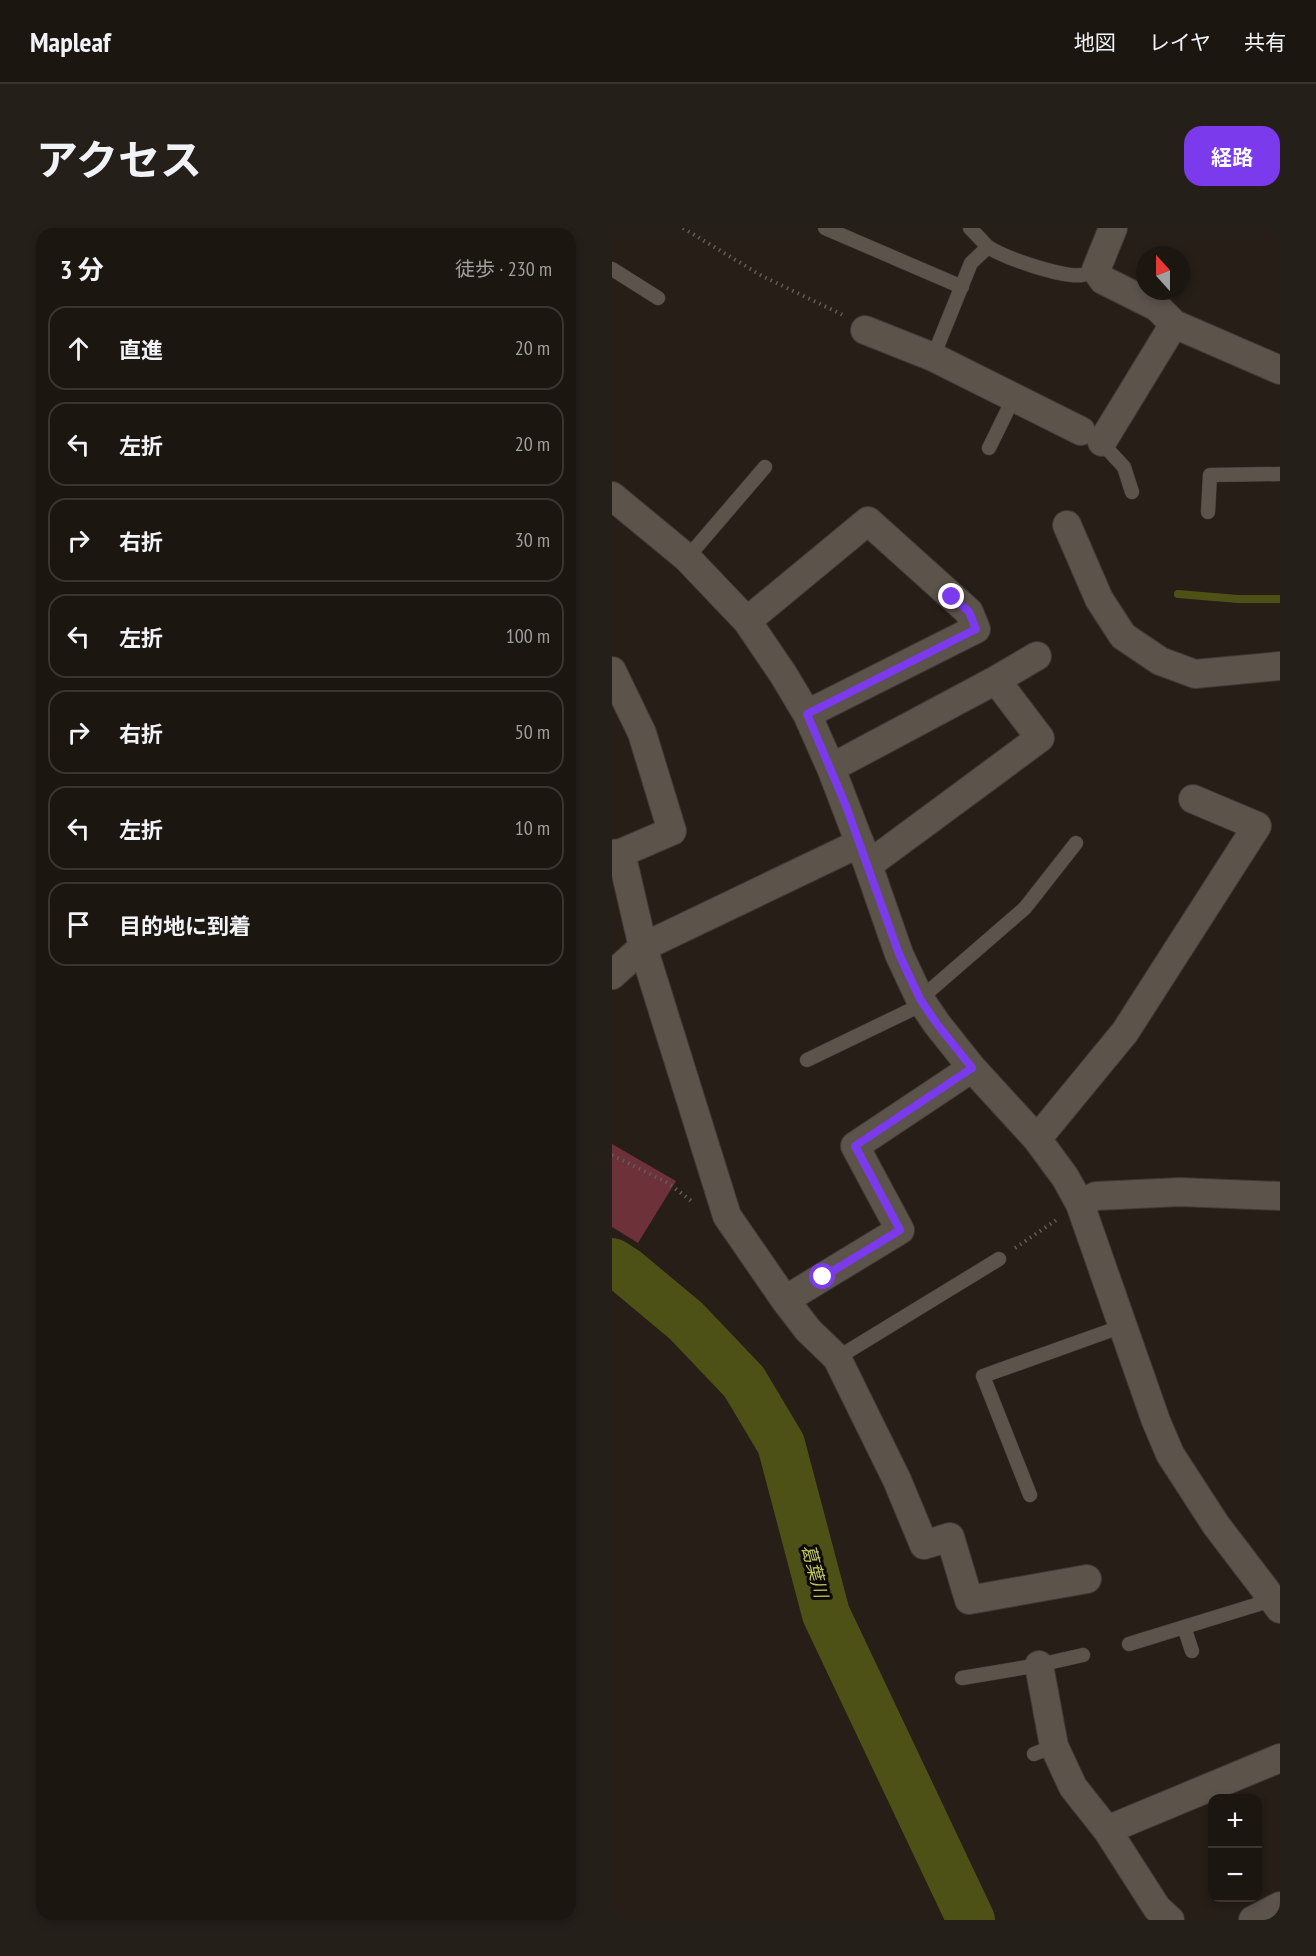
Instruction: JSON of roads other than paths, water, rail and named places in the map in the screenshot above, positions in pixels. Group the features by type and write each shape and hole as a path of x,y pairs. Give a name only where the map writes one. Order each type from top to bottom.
{"street":[{"path":"1113,228 1096,270 1103,279 1157,307 1174,324 1280,370"},
{"path":"865,330 933,357 1091,436 1174,324"},
{"path":"612,496 687,558 747,621 807,714 831,768 864,854 899,954 922,1001 972,1068 1037,1139 1065,1177 1080,1204 1156,1421 1170,1454 1216,1525 1276,1604"},
{"path":"747,621 868,521 969,612 976,629 807,714"},
{"path":"1067,525 1099,599 1123,636 1160,661 1195,674 1280,666"},
{"path":"831,768 1037,656"},
{"path":"612,671 642,733 672,831 617,854 643,947 727,1216 808,1330 837,1358 897,1480 924,1545 950,1538 969,1600 1087,1579"},
{"path":"612,975 643,947 864,854 1040,738 996,680"},
{"path":"1037,1139 1125,1032 1257,826 1193,800"},
{"path":"785,1300 900,1230 855,1146 972,1068"},
{"path":"1080,1204 1096,1196 1180,1192 1280,1196"},
{"path":"1039,1665 1044,1750 1107,1830 1157,1908 1170,1920"},
{"path":"1107,1830 1280,1758"},
{"path":"1252,1920 1280,1906"}],"lane":[{"path":"825,228 962,287"},
{"path":"970,228 988,247 999,254 1039,268 1080,275 1096,270"},
{"path":"933,357 971,263 988,247"},
{"path":"612,269 658,297"},
{"path":"989,448 1014,398"},
{"path":"1091,436 1124,467 1132,492"},
{"path":"687,558 765,467"},
{"path":"1208,512 1210,475 1280,474"},
{"path":"807,1060 922,1001 1025,908 1076,843"},
{"path":"837,1358 999,1259"},
{"path":"1030,1495 983,1376 1123,1326"},
{"path":"1129,1644 1184,1627 1276,1604"},
{"path":"1184,1627 1192,1651"},
{"path":"962,1677 1039,1665 1083,1655"}],"waterway":[{"path":"1178,594 1238,599 1280,599"},
{"name":"葛葉川","path":"612,1262 686,1321 744,1382 781,1444 826,1614 971,1920"}]}
